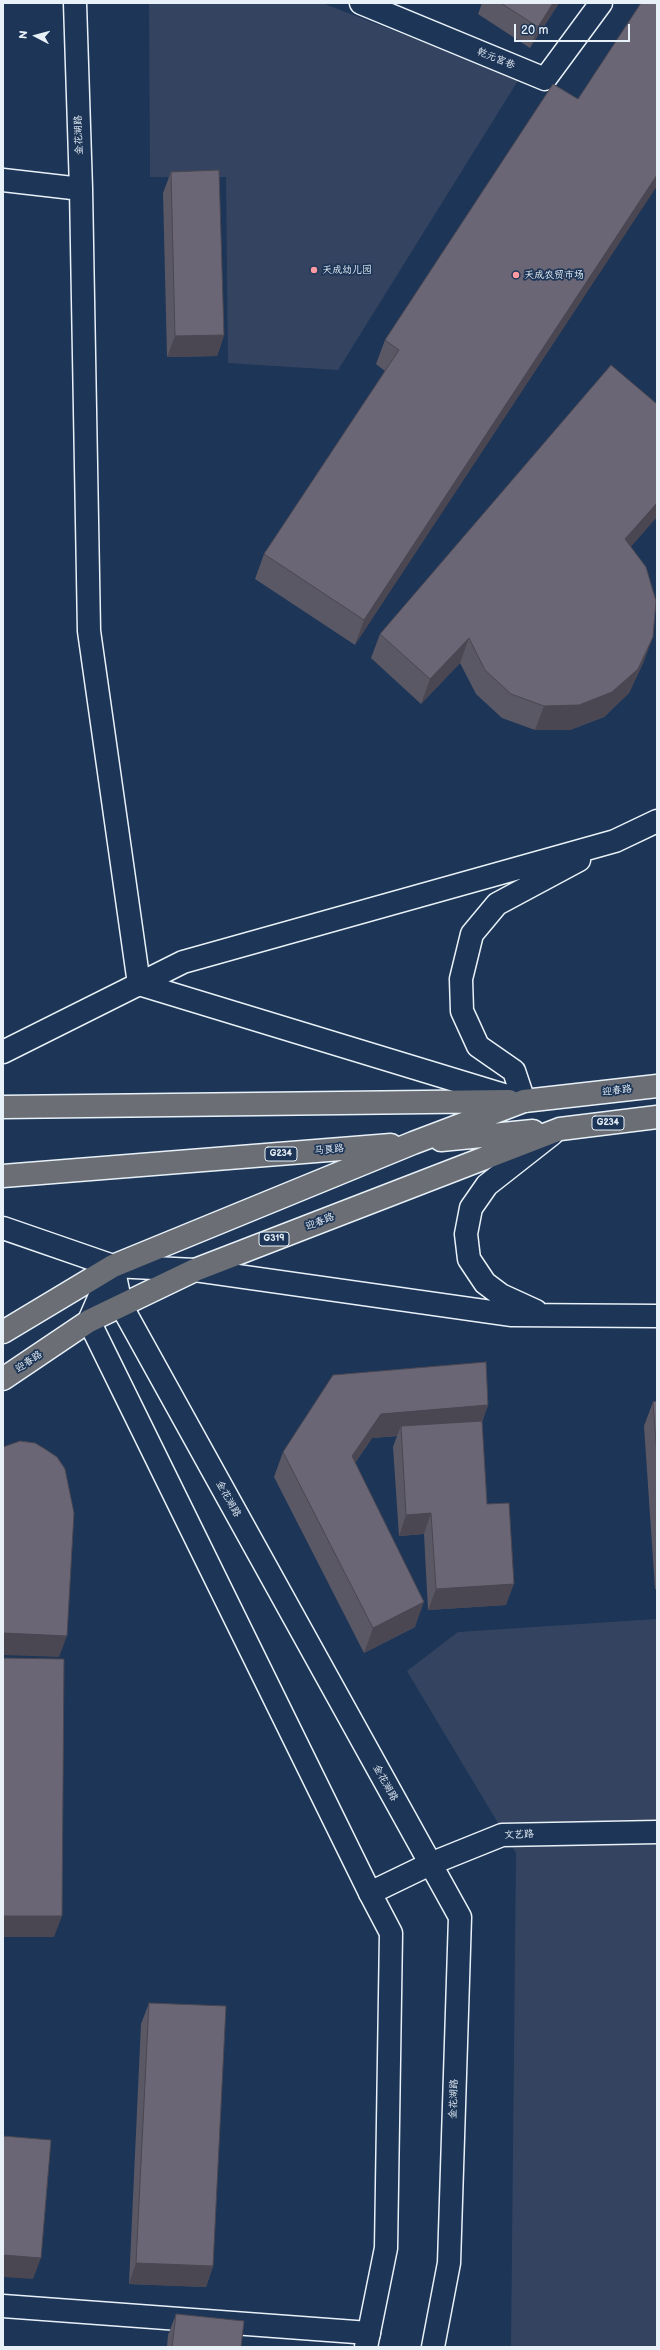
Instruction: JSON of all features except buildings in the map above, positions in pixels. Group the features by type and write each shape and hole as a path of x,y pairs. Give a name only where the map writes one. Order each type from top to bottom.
{"highway":[{"name":"迎春路","path":"3,1332 113,1266 413,1143 524,1101 657,1086"},
{"path":"3,1108 524,1101"},
{"name":"迎春路","path":"3,1379 89,1322 195,1270 560,1129 657,1117"},
{"name":"马良路","path":"3,1176 413,1143 560,1129"}],"street":[{"name":"金花湖路","path":"75,3 81,189 89,631 139,984"},
{"name":"乾元宫巷","path":"361,3 545,79 601,3"},
{"path":"3,180 81,189"},
{"path":"524,1101 514,1071 478,1046 462,1011 461,979 472,934 497,904 615,841 657,821"},
{"path":"3,1052 183,962 615,841"},
{"path":"139,984 524,1101"},
{"path":"544,1315 501,1295 485,1284 469,1260 466,1234 472,1208 487,1185 560,1129"},
{"path":"3,1228 113,1266 195,1270 512,1315 657,1316"},
{"name":"金花湖路","path":"113,1266 121,1305 460,1917 450,2263 433,2347"},
{"path":"3,2306 367,2340 386,2248 391,1933 89,1322 113,1266"},
{"name":"文艺路","path":"370,1893 430,1864 502,1835 657,1832"}],"shaded area":[{"name":"天成幼儿园","path":"149,3 322,3 519,79 338,370 228,363 226,177 150,177"},
{"path":"657,1619 657,2347 511,2347 516,1853 407,1671 458,1632"}],"place":[{"name":"天成幼儿园","path":"314,270"},
{"name":"天成农贸市场","path":"516,275"}]}
